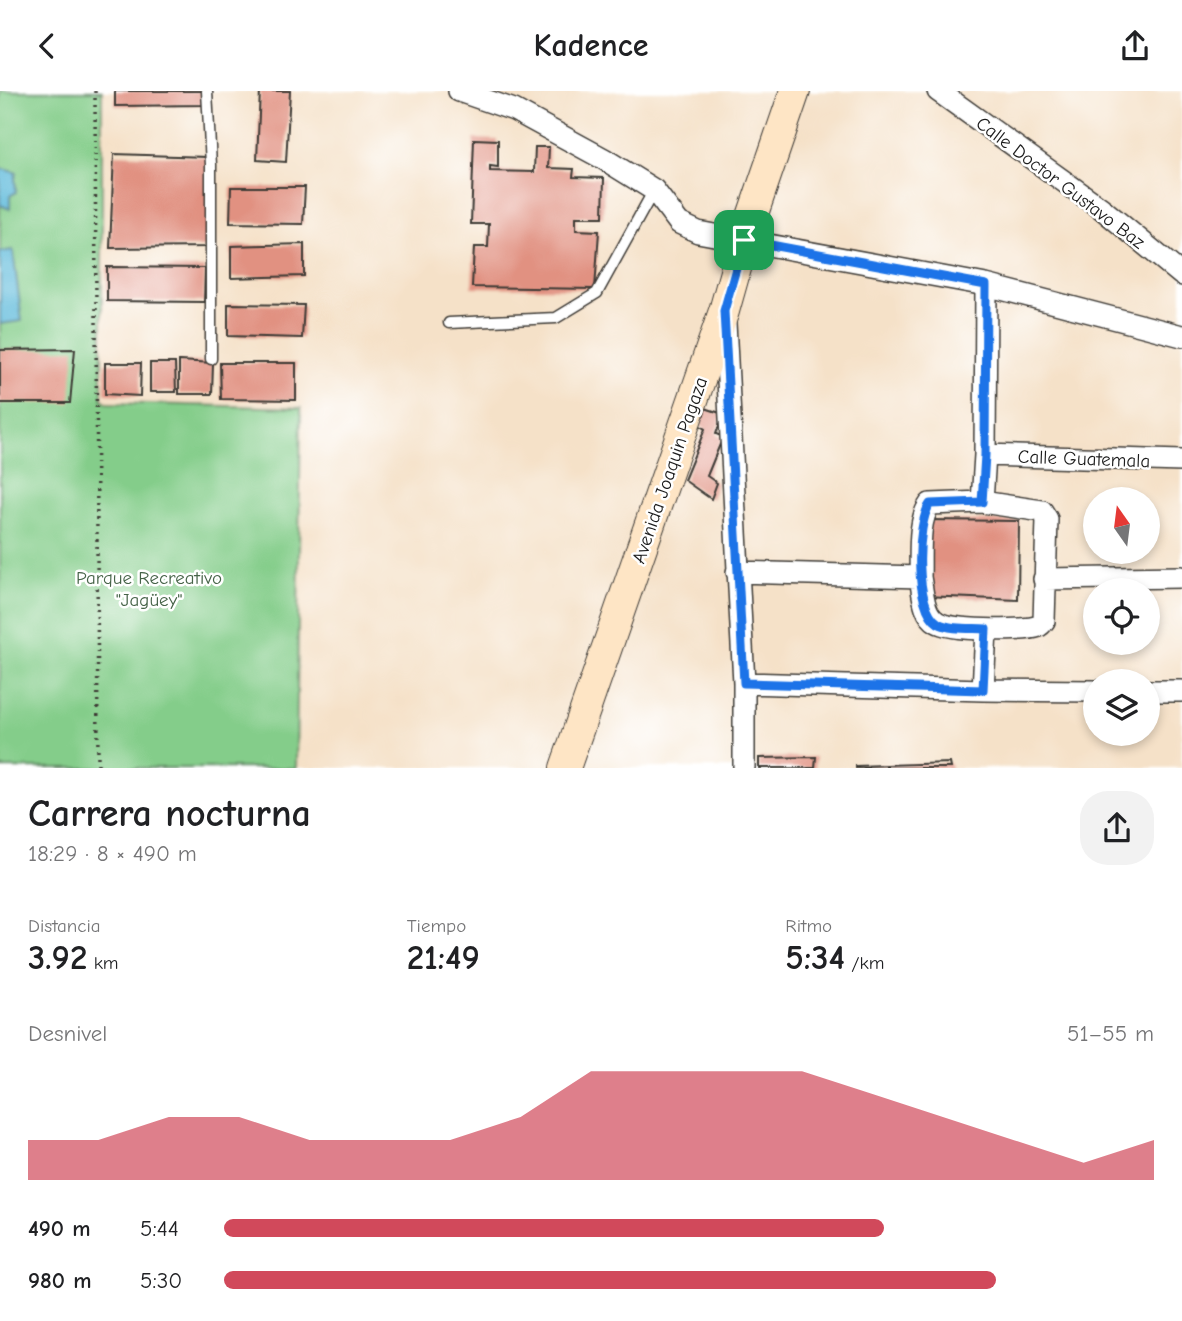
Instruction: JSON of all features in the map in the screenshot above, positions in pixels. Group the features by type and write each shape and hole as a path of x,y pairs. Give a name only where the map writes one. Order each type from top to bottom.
{"main road":[{"name":"Avenida Joaquin Pagaza","path":"565,768 724,311 744,240 795,91"}],"street":[{"path":"459,91 514,110 604,159 654,190 679,223 698,232 986,285 1182,336"},
{"name":"Calle Doctor Gustavo Baz","path":"938,91 1101,208 1182,275"},
{"path":"982,502 985,455 986,285"},
{"path":"724,311 744,683 744,768"},
{"name":"Calle Guatemala","path":"985,455 1182,461"},
{"path":"982,502 1042,510 1048,519 1044,621 1040,626 986,629 946,626 937,622 925,605 920,577 926,510 930,504 982,502"},
{"path":"737,572 920,577"},
{"path":"1044,579 1182,577"},
{"path":"983,690 986,629"},
{"path":"744,683 1083,691"},
{"path":"1160,691 1182,691"}],"lane":[{"path":"207,91 211,165 211,359"},
{"path":"449,323 556,318 597,293 654,190"}],"path":[{"path":"95,91 97,768"}],"green space":[{"name":"Parque Recreativo \"Jagüey\"","path":"0,91 102,91 102,399 108,403 301,408 296,768 0,768"}],"water":[{"path":"0,168 17,173 16,192 10,196 10,209 0,205"},
{"path":"13,250 22,321 0,324 0,252"}],"building":[{"path":"115,91 204,91 204,105 115,106"},
{"path":"260,91 290,91 286,162 257,160"},
{"path":"474,139 498,140 498,167 490,166 490,171 534,172 535,147 549,147 548,168 574,169 573,177 604,178 603,217 576,217 576,230 599,231 595,289 472,287 474,247 488,247 489,224 471,224"},
{"path":"114,154 207,157 210,247 110,248"},
{"path":"231,187 305,187 303,224 230,223"},
{"path":"304,244 304,276 231,278 231,246"},
{"path":"107,267 205,268 204,302 107,301"},
{"path":"228,304 304,305 302,338 228,336"},
{"path":"75,349 70,403 0,403 0,350"},
{"path":"179,361 213,363 212,394 179,394"},
{"path":"105,363 141,363 140,396 105,394"},
{"path":"150,363 175,363 176,392 150,392"},
{"path":"220,363 296,363 296,400 221,399"},
{"path":"705,408 723,414 716,434 723,437 707,476 717,483 711,499 684,480 705,429 699,425"},
{"path":"927,520 1019,521 1018,600 926,596"},
{"path":"816,757 815,768 759,768 759,758"},
{"path":"950,763 951,768 856,768 856,766"}],"route":[{"path":"744,240 986,285 985,455 982,502 930,504 926,510 922,532 920,577 925,605 937,622 946,626 986,629 983,690 744,683 724,311 744,240"}]}
